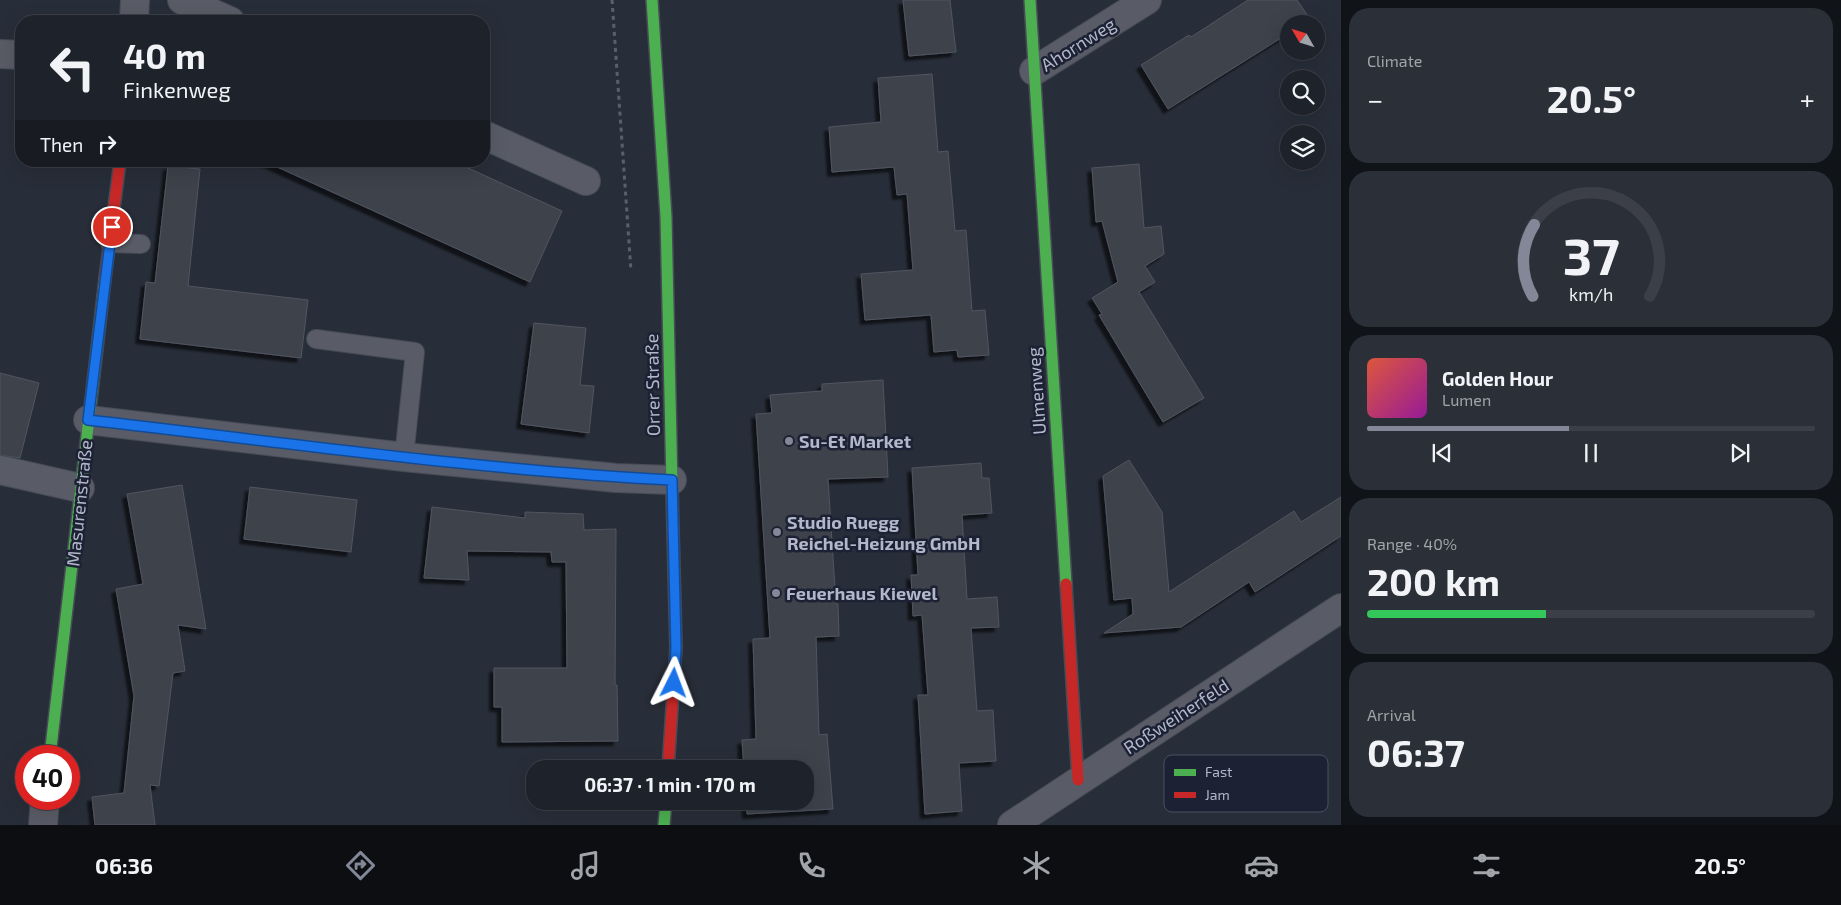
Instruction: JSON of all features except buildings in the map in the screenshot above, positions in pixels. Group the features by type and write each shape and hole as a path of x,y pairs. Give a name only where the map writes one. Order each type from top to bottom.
{"street":[{"path":"135,15 136,0"},
{"path":"182,0 216,15"},
{"name":"Orrer Straße","path":"652,0 666,217 676,648 669,760"},
{"name":"Ulmenweg","path":"1030,0 1078,780"},
{"name":"Ahornweg","path":"1034,71 1148,0"},
{"path":"0,54 15,55"},
{"path":"490,138 586,180"},
{"name":"Masurenstraße","path":"51,745 119,167"},
{"path":"88,420 404,457 616,478 672,480"},
{"path":"0,470 80,488"},
{"name":"Roßweiherfeld","path":"1012,825 1341,608"},
{"path":"42,825 44,810"},
{"path":"664,825 665,810"}],"lane":[{"path":"110,243 141,244"},
{"path":"316,339 415,352 404,457"}],"path":[{"path":"586,180 666,217"}],"traffic: fast":[{"path":"652,0 666,217 673,530"},
{"path":"1030,0 1066,584"},
{"path":"51,745 105,279"},
{"path":"664,825 665,810"}],"traffic: jam":[{"path":"105,279 119,167"},
{"path":"669,760 676,648 673,530"},
{"path":"1066,584 1078,780"}],"place":[{"name":"Su-Et Market","path":"789,441"},
{"name":"Studio Ruegg Reichel-Heizung GmbH","path":"777,532"},
{"name":"Feuerhaus Kiewel","path":"776,593"}],"route":[{"path":"112,227 88,420 404,457 616,478 672,480 676,648 674,683"}]}
